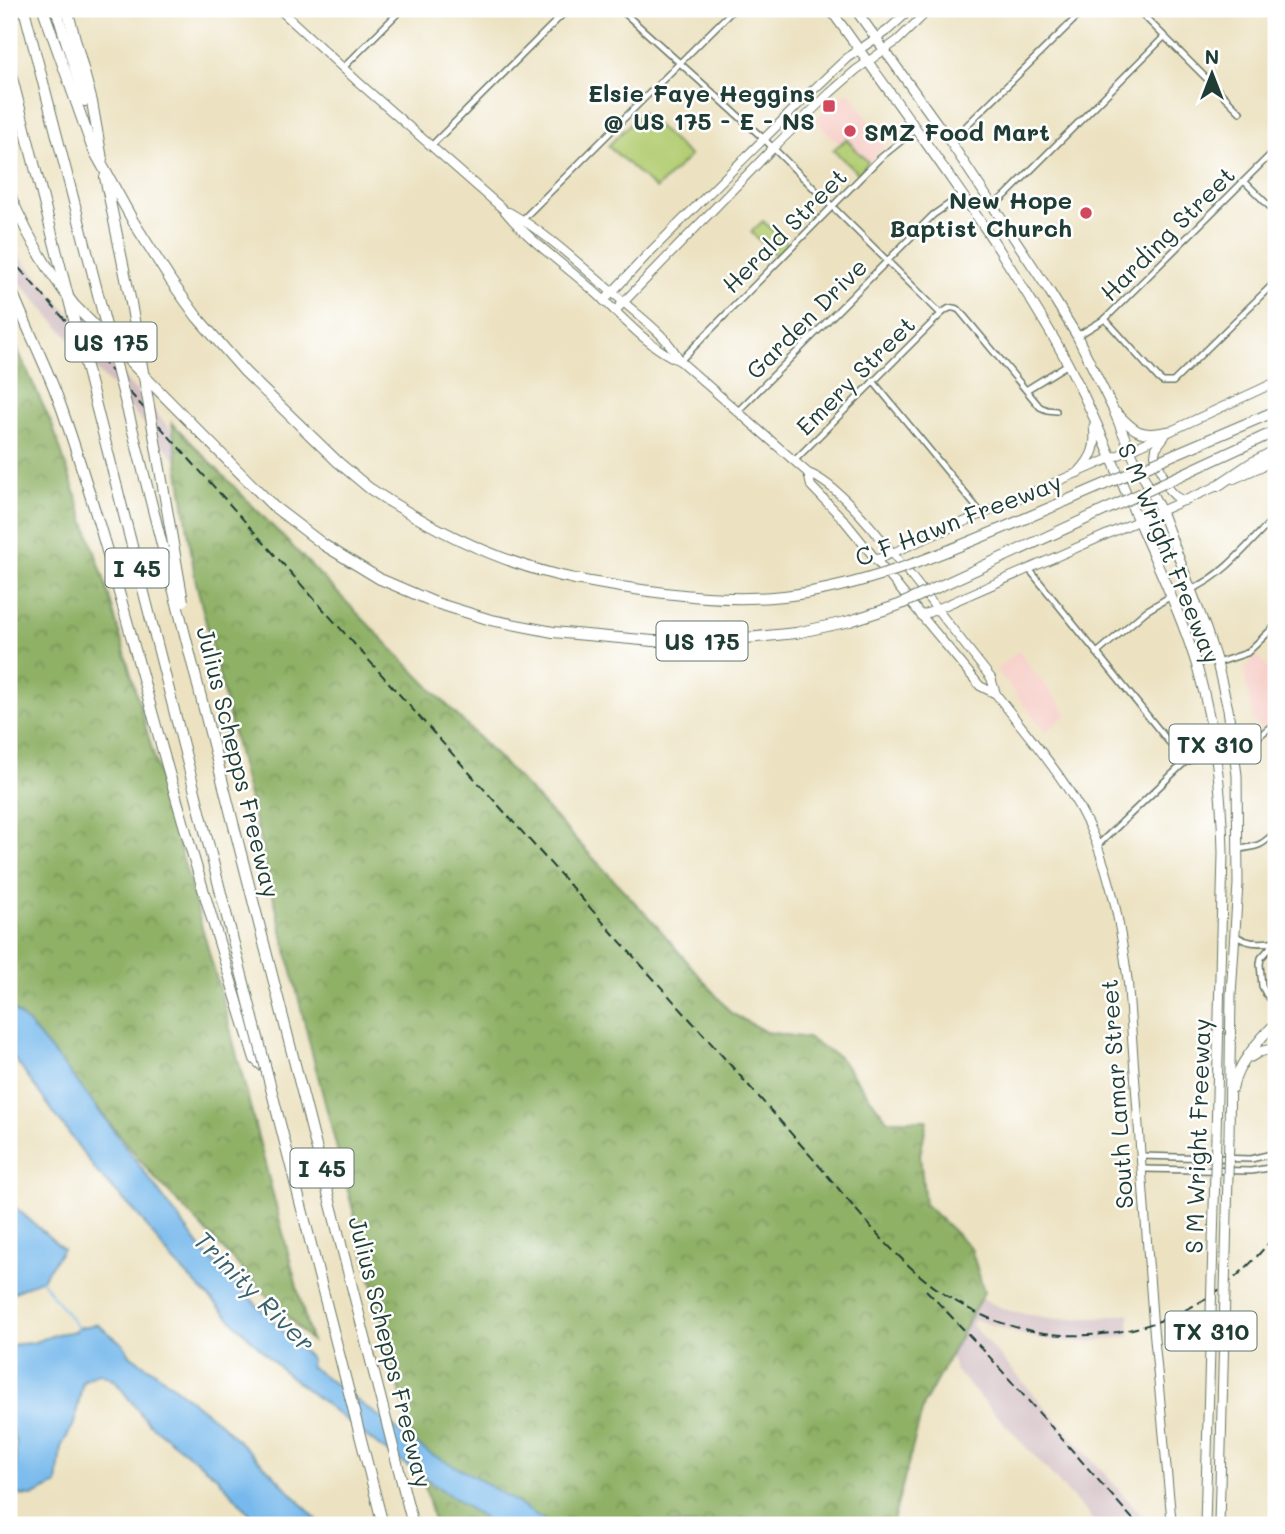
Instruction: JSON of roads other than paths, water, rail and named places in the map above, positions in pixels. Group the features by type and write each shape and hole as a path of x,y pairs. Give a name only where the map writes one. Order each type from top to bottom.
{"highway":[{"name":"Julius Schepps Freeway","path":"24,9 413,1525"},
{"name":"C F Hawn Freeway","path":"43,9 92,147 133,220 197,317 232,358 338,462 369,488 438,530 502,558 554,574 685,596 762,598 833,587 858,582 921,561 1276,411"},
{"path":"56,9 100,149"},
{"path":"67,9 92,103 131,303 195,674"},
{"name":"Julius Schepps Freeway","path":"9,66 383,1525"},
{"name":"C F Hawn Freeway","path":"9,192 39,254 74,305 273,506 324,545 380,579 455,611 552,632 653,641 737,640 815,629 859,618 899,605 1276,431"},
{"path":"9,285 50,375 64,414 121,596 190,845 247,1034 255,1059 266,1069"},
{"path":"1217,486 1276,450"}],"main road":[{"name":"South Lamar Street","path":"279,9 615,311 666,355 680,361 808,473 820,478 852,507 991,678 996,694 1079,806 1098,845 1114,896 1128,983 1153,1323 1172,1525"},
{"name":"S M Wright Freeway","path":"830,9 962,195 1017,278 1068,364 1171,596 1186,633 1207,705 1216,752 1223,853 1205,1525"},
{"name":"S M Wright Freeway","path":"855,9 949,140 1077,336 1161,511 1192,589 1217,663 1234,748 1238,808 1219,1525"},
{"path":"604,301 686,216 847,58 888,30 911,9"},
{"path":"615,311 830,93 897,41 930,9"},
{"path":"686,216 696,226"},
{"name":"South Lamar Street","path":"520,223 549,239 612,292 673,348 680,361"},
{"name":"C F Hawn Freeway","path":"876,560 1130,450 1276,382"},
{"path":"1113,409 1139,432 1153,435 1170,431"},
{"path":"1079,472 1093,453 1096,437 1093,417"},
{"path":"1170,431 1156,448 1155,455 1169,490 1184,501"},
{"path":"921,616 1276,460"},
{"name":"South Lamar Street","path":"808,473 811,486 843,519 980,686 996,694"},
{"path":"1229,1137 1235,1078 1246,1059 1276,1023"},
{"path":"1246,1059 1276,1048"}],"street":[{"path":"343,68 402,9"},
{"path":"431,146 568,9"},
{"path":"620,9 764,139 941,314 949,308 959,310 1040,407 1056,411"},
{"path":"520,223 734,9"},
{"path":"949,140 1085,9"},
{"path":"1138,9 1240,112"},
{"path":"1268,9 1276,18"},
{"path":"992,206 1165,36"},
{"name":"Herald Street","path":"680,361 879,159 916,129"},
{"name":"Harding Street","path":"1077,336 1105,319 1276,149"},
{"path":"1244,181 1276,213"},
{"name":"Garden Drive","path":"737,411 933,215 962,195"},
{"path":"1105,319 1159,379 1173,382 1276,281"},
{"name":"Emery Street","path":"794,461 941,314"},
{"path":"1026,390 1068,364"},
{"path":"873,381 982,514"},
{"path":"1192,589 1219,573 1276,516"},
{"path":"1029,569 1185,762"},
{"path":"1097,653 1146,611 1171,596"},
{"path":"1217,663 1247,653 1276,625"},
{"path":"1098,845 1185,762 1245,746 1256,741 1276,722"},
{"path":"1238,849 1257,847 1276,831"},
{"path":"1234,934 1245,941 1276,941"},
{"path":"1276,941 1259,964 1262,986 1276,1006"},
{"path":"1141,1156 1251,1159 1276,1153"},
{"path":"1142,1168 1251,1171 1276,1165"}],"water":[{"path":"9,1006 28,1023 79,1084 203,1251 311,1359 310,1366 429,1453 474,1476 552,1525 493,1525 380,1447 282,1370 173,1261 137,1214 97,1172 9,1051"},
{"path":"9,1202 63,1249 42,1279 9,1295"},
{"path":"97,1324 123,1344 131,1356 220,1423 322,1525 260,1525 216,1476 148,1423 115,1381 99,1373 83,1381 74,1424 61,1447 57,1484 32,1496 16,1495 16,1443 9,1422 9,1345 32,1343"}],"waterway":[{"path":"40,1279 78,1328"}],"railway":[{"path":"9,257 703,1034 871,1227 934,1287 984,1316 1024,1329 1064,1335 1105,1334 1144,1326 1182,1312 1217,1291 1249,1265 1276,1233"},
{"path":"926,1290 987,1354 1138,1525"}],"place":[{"name":"Elsie Faye Heggins @ US 175 - E - NS","path":"829,106"},
{"name":"SMZ Food Mart","path":"850,131"},
{"name":"New Hope Baptist Church","path":"1086,213"}],"water label":[{"name":"Trinity River","path":"255,1291"}]}
